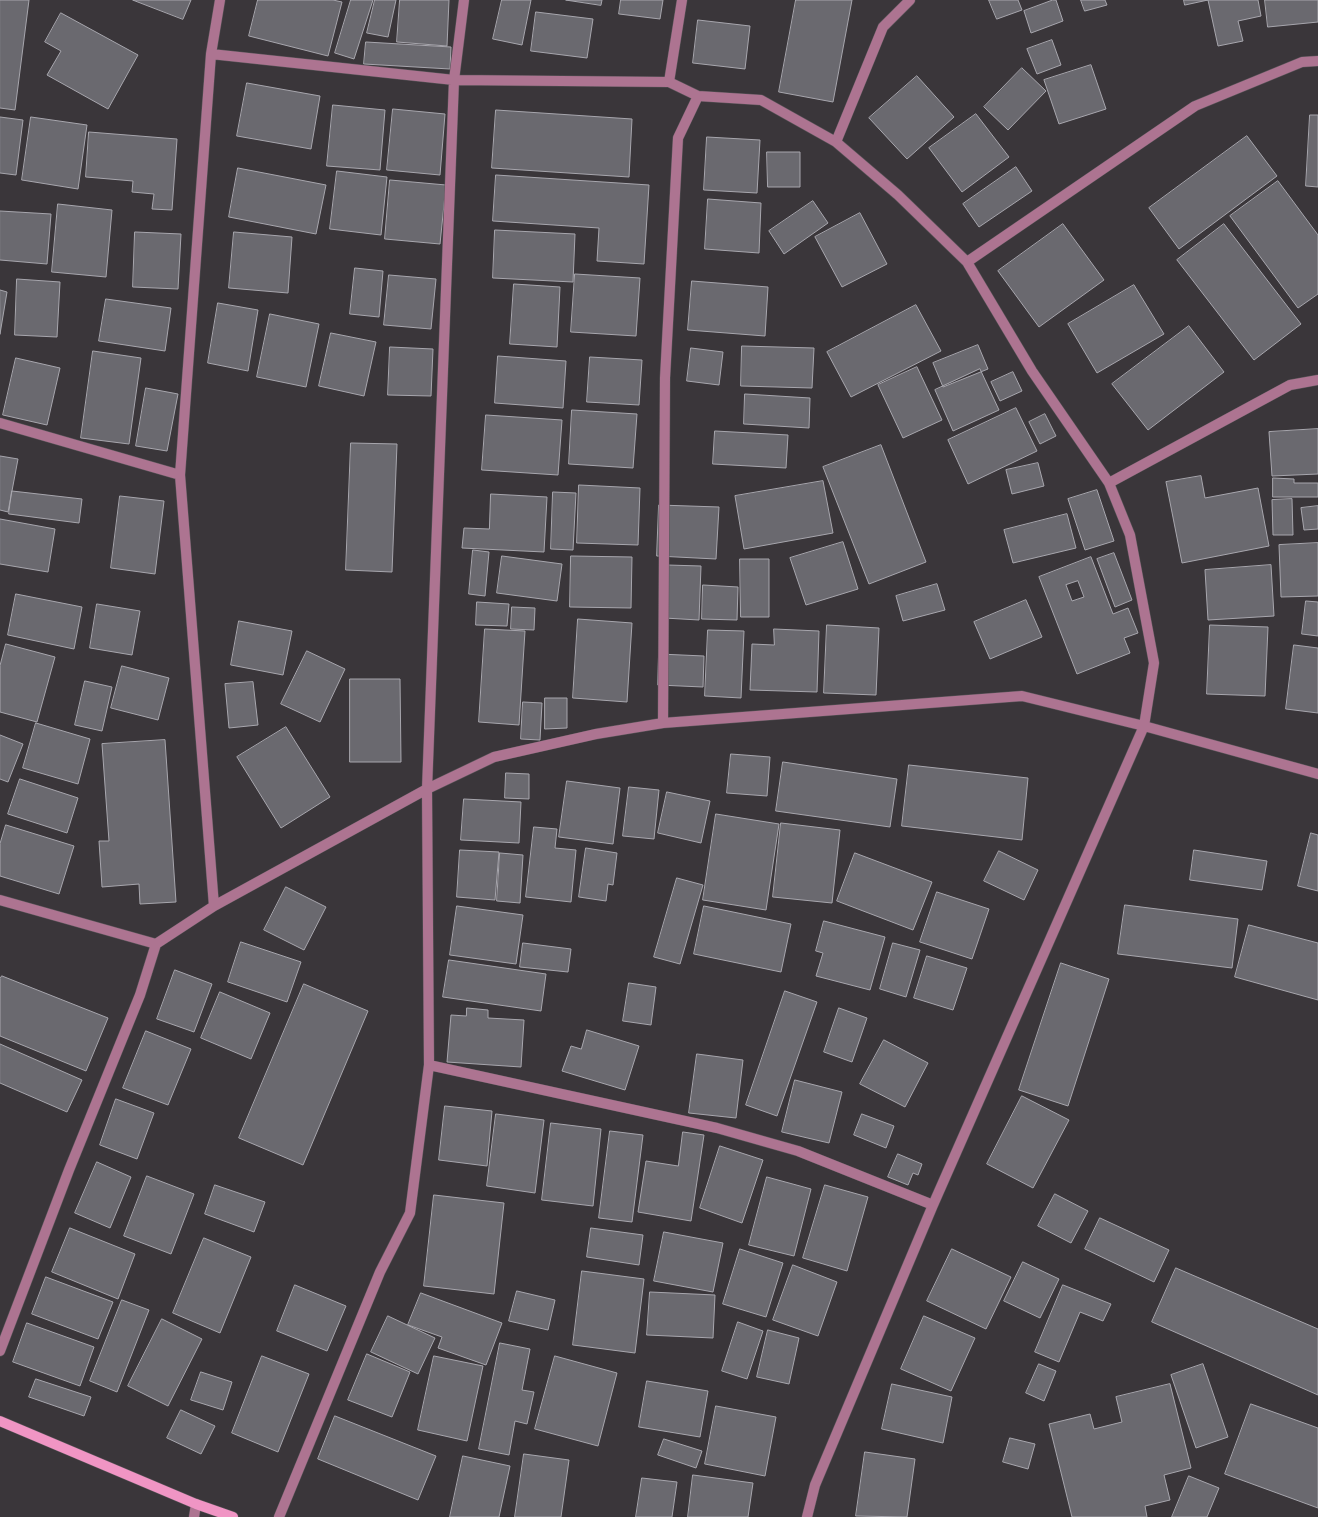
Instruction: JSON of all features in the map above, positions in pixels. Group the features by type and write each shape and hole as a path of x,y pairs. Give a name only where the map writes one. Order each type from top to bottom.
{"main road":[{"path":"0,1421 196,1504 233,1517"}],"street":[{"path":"214,906 180,475 211,54 220,0"},
{"path":"279,1517 380,1272 410,1213 429,1065 427,789 454,80 464,0"},
{"path":"669,82 682,0"},
{"path":"836,142 883,27 910,0"},
{"path":"211,54 454,80 669,82 698,96 761,100 836,142 898,195 967,262 1032,371 1109,483 1130,535 1154,662 1144,726 933,1205 815,1485 807,1517"},
{"path":"967,262 1195,106 1302,62 1318,61"},
{"path":"663,723 665,378 678,138 698,96"},
{"path":"1109,483 1290,385 1318,380"},
{"path":"0,423 180,475"},
{"path":"0,1351 69,1170 140,995 156,944 214,906 427,789 494,757 596,734 663,723 1022,696 1144,726 1318,774"},
{"path":"0,900 156,944"},
{"path":"429,1065 717,1128 798,1151 933,1205"},
{"path":"194,1517 196,1504"}],"building":[{"path":"0,0 29,0 15,110 0,108"},
{"path":"133,0 191,0 183,19"},
{"path":"258,0 333,0 342,2 328,56 249,36"},
{"path":"351,0 373,0 354,59 335,53"},
{"path":"375,0 396,0 388,37 367,33"},
{"path":"400,0 449,0 447,46 397,42"},
{"path":"502,0 531,0 522,45 493,39"},
{"path":"566,0 602,0 601,5"},
{"path":"621,0 663,0 660,19 619,14"},
{"path":"796,0 852,0 833,102 779,92"},
{"path":"989,0 1018,0 1022,10 997,19"},
{"path":"1056,0 1063,21 1031,33 1024,11"},
{"path":"1081,0 1105,0 1107,5 1085,11"},
{"path":"1184,0 1208,0 1185,5"},
{"path":"1208,0 1258,0 1261,16 1238,21 1243,41 1218,46"},
{"path":"1265,0 1318,0 1318,22 1268,27"},
{"path":"536,12 593,19 587,58 531,51"},
{"path":"61,13 138,55 108,109 47,75 61,51 45,42"},
{"path":"698,20 750,26 745,69 693,63"},
{"path":"1052,40 1061,65 1037,74 1027,49"},
{"path":"366,42 451,47 450,69 364,64"},
{"path":"1091,65 1106,109 1059,124 1044,80"},
{"path":"1022,68 1046,91 1008,130 984,107"},
{"path":"917,76 954,117 907,159 869,118"},
{"path":"247,83 320,96 311,149 237,136"},
{"path":"333,105 385,110 380,170 327,166"},
{"path":"393,109 445,114 440,175 387,170"},
{"path":"496,110 632,119 629,177 492,168"},
{"path":"976,114 1009,157 962,192 929,148"},
{"path":"1310,115 1318,115 1318,187 1306,186"},
{"path":"0,117 23,120 16,175 0,173"},
{"path":"31,117 87,125 78,189 22,180"},
{"path":"89,132 177,139 172,210 152,209 154,194 132,192 133,181 86,177"},
{"path":"1247,136 1277,176 1179,249 1149,208"},
{"path":"707,137 760,140 757,193 704,190"},
{"path":"767,152 800,152 800,187 768,187"},
{"path":"1016,167 1032,191 979,227 963,204"},
{"path":"238,168 326,185 316,234 229,217"},
{"path":"337,171 387,177 381,235 330,229"},
{"path":"496,175 649,185 644,264 597,261 599,228 493,221"},
{"path":"390,180 446,185 440,244 385,239"},
{"path":"1278,181 1318,235 1318,294 1298,308 1230,216"},
{"path":"708,199 761,203 759,253 705,249"},
{"path":"813,201 828,223 784,254 769,231"},
{"path":"58,204 112,210 106,277 52,272"},
{"path":"0,211 51,214 47,264 0,260"},
{"path":"860,213 887,264 842,287 815,237"},
{"path":"1063,224 1104,280 1039,327 998,271"},
{"path":"1224,224 1301,324 1254,360 1177,260"},
{"path":"495,230 575,234 573,282 493,278"},
{"path":"135,232 181,234 178,289 133,287"},
{"path":"234,232 292,237 288,293 229,288"},
{"path":"355,268 383,271 379,317 350,314"},
{"path":"575,274 640,278 636,336 571,332"},
{"path":"389,275 436,279 431,329 384,325"},
{"path":"17,279 60,282 57,337 15,335"},
{"path":"692,281 768,287 765,336 688,330"},
{"path":"514,284 560,287 557,347 510,344"},
{"path":"1134,285 1164,334 1097,373 1068,324"},
{"path":"0,290 7,292 0,334"},
{"path":"106,299 171,308 165,351 99,341"},
{"path":"218,303 258,310 248,371 208,363"},
{"path":"916,305 941,351 851,397 827,352"},
{"path":"270,314 319,324 306,387 257,377"},
{"path":"1189,326 1224,372 1148,430 1112,384"},
{"path":"331,333 376,342 364,396 319,386"},
{"path":"978,345 988,369 943,387 933,363"},
{"path":"742,346 814,348 812,388 741,386"},
{"path":"390,347 433,349 431,396 388,395"},
{"path":"691,348 723,352 719,385 687,381"},
{"path":"93,351 141,358 129,444 81,438"},
{"path":"498,356 566,361 563,408 495,403"},
{"path":"590,357 642,360 639,405 587,402"},
{"path":"16,358 60,368 47,425 3,415"},
{"path":"917,367 942,420 903,438 878,385"},
{"path":"980,369 999,410 953,431 935,390"},
{"path":"1013,372 1022,391 1000,401 991,382"},
{"path":"146,388 178,394 167,451 136,446"},
{"path":"745,394 810,398 809,428 744,424"},
{"path":"1016,408 1037,451 968,484 948,440"},
{"path":"572,410 637,414 633,468 569,464"},
{"path":"1045,414 1056,436 1040,444 1029,422"},
{"path":"486,415 562,420 558,475 482,470"},
{"path":"1318,429 1318,474 1272,476 1269,432"},
{"path":"715,431 788,435 786,468 713,464"},
{"path":"351,443 397,444 392,572 346,570"},
{"path":"881,445 926,562 869,584 823,467"},
{"path":"0,456 18,459 8,512 0,510"},
{"path":"1038,463 1044,486 1012,494 1006,470"},
{"path":"1201,476 1205,498 1258,488 1269,546 1182,563 1166,482"},
{"path":"1273,478 1294,479 1294,483 1318,483 1318,497 1273,497"},
{"path":"823,481 833,533 744,549 735,496"},
{"path":"579,485 640,488 638,545 577,543"},
{"path":"1097,490 1114,541 1085,550 1068,499"},
{"path":"12,491 82,499 79,523 9,514"},
{"path":"553,492 576,493 573,550 551,549"},
{"path":"491,494 547,497 544,552 462,548 464,528 489,529"},
{"path":"120,496 164,501 155,574 111,568"},
{"path":"1292,499 1293,535 1273,535 1272,500"},
{"path":"659,505 719,507 716,559 657,556"},
{"path":"1318,506 1318,529 1304,530 1301,508"},
{"path":"1067,514 1076,548 1013,563 1004,530"},
{"path":"0,519 55,529 48,572 0,564"},
{"path":"843,542 858,589 806,605 790,558"},
{"path":"1318,543 1318,596 1281,597 1279,545"},
{"path":"473,550 489,552 485,596 469,594"},
{"path":"1114,553 1132,600 1115,607 1097,559"},
{"path":"502,556 562,564 557,601 497,593"},
{"path":"571,556 632,557 631,608 570,607"},
{"path":"1091,557 1113,614 1128,608 1138,633 1124,638 1130,653 1077,674 1039,577","holes":["1078,581 1084,597 1072,601 1066,585"]},
{"path":"740,559 769,559 769,617 741,617"},
{"path":"667,565 701,566 699,620 664,618"},
{"path":"1271,565 1274,616 1208,620 1205,570"},
{"path":"937,584 945,610 903,621 896,596"},
{"path":"703,585 738,587 737,620 702,619"},
{"path":"16,594 82,607 74,649 8,635"},
{"path":"1026,600 1042,637 990,659 974,622"},
{"path":"1306,601 1318,602 1318,636 1302,634"},
{"path":"477,602 509,604 507,626 476,625"},
{"path":"97,604 140,611 132,655 90,648"},
{"path":"512,607 535,608 534,630 511,629"},
{"path":"578,619 632,623 627,702 573,698"},
{"path":"239,621 292,631 283,675 231,665"},
{"path":"827,625 879,628 876,695 824,693"},
{"path":"1210,625 1268,627 1265,696 1207,694"},
{"path":"485,629 525,631 519,725 479,722"},
{"path":"774,629 819,631 817,692 750,690 752,644 774,645"},
{"path":"708,630 744,631 741,698 705,696"},
{"path":"6,644 55,657 37,722 0,712 0,666"},
{"path":"1294,645 1318,648 1318,713 1286,709"},
{"path":"307,651 345,669 320,722 281,704"},
{"path":"659,654 704,656 703,687 658,685"},
{"path":"122,666 169,678 158,720 111,708"},
{"path":"350,679 400,679 401,762 350,762"},
{"path":"85,681 112,687 102,731 75,725"},
{"path":"253,682 258,725 229,728 225,684"},
{"path":"545,698 567,698 567,728 545,729"},
{"path":"523,702 542,703 540,740 521,739"},
{"path":"36,723 90,739 78,784 23,768"},
{"path":"286,727 330,797 281,828 237,757"},
{"path":"0,735 23,744 8,782 0,779"},
{"path":"165,740 176,902 140,904 139,884 102,887 99,841 109,841 102,744"},
{"path":"731,754 770,757 767,796 727,793"},
{"path":"783,762 897,779 890,827 776,811"},
{"path":"909,765 1028,778 1022,840 902,826"},
{"path":"506,773 529,774 529,799 505,798"},
{"path":"20,779 78,798 67,833 8,814"},
{"path":"567,781 620,788 613,844 559,837"},
{"path":"629,787 659,790 654,839 623,836"},
{"path":"667,792 710,801 701,843 658,833"},
{"path":"464,799 521,802 519,843 461,840"},
{"path":"716,814 779,824 766,910 703,900"},
{"path":"781,823 840,830 832,903 773,897"},
{"path":"6,825 74,846 59,894 0,876 0,844"},
{"path":"534,827 557,829 555,848 576,850 571,902 526,897"},
{"path":"1311,833 1318,835 1318,891 1298,886"},
{"path":"586,848 617,853 613,885 608,884 606,901 579,897"},
{"path":"460,850 499,852 495,900 457,897"},
{"path":"1194,850 1267,861 1262,890 1190,880"},
{"path":"999,851 1038,870 1024,900 984,881"},
{"path":"500,853 523,855 520,903 497,901"},
{"path":"855,853 932,882 913,930 837,901"},
{"path":"677,878 703,885 680,964 654,957"},
{"path":"286,887 326,907 304,950 264,930"},
{"path":"937,892 989,909 972,959 920,942"},
{"path":"1125,905 1238,919 1232,968 1118,954"},
{"path":"457,906 523,915 516,964 450,955"},
{"path":"704,906 791,924 781,972 694,954"},
{"path":"824,921 885,937 870,990 816,976 823,953 816,951"},
{"path":"1249,925 1318,943 1318,1000 1235,977"},
{"path":"241,942 301,962 287,1002 228,982"},
{"path":"523,943 571,949 568,972 520,967"},
{"path":"893,943 920,950 906,997 880,989"},
{"path":"927,956 967,968 953,1010 914,998"},
{"path":"449,960 546,974 541,1011 443,997"},
{"path":"1061,963 1109,979 1068,1106 1019,1090"},
{"path":"175,970 212,984 194,1032 157,1019"},
{"path":"2,976 108,1018 86,1071 0,1036 0,979"},
{"path":"629,983 656,987 651,1025 623,1021"},
{"path":"304,984 368,1011 303,1165 239,1138"},
{"path":"785,991 817,1002 777,1116 746,1105"},
{"path":"220,992 270,1013 251,1059 201,1038"},
{"path":"467,1008 488,1010 488,1018 524,1020 521,1067 447,1062 451,1015 466,1016"},
{"path":"839,1008 867,1018 852,1062 824,1052"},
{"path":"587,1030 639,1046 625,1090 562,1071 571,1046 581,1049"},
{"path":"146,1031 191,1049 168,1105 123,1088"},
{"path":"884,1040 928,1063 905,1107 860,1084"},
{"path":"0,1044 82,1080 67,1112 0,1083"},
{"path":"697,1054 743,1060 736,1118 689,1113"},
{"path":"795,1080 842,1092 829,1143 782,1132"},
{"path":"1022,1096 1069,1120 1033,1188 987,1164"},
{"path":"116,1099 154,1113 137,1159 100,1145"},
{"path":"445,1106 492,1111 487,1166 439,1160"},
{"path":"496,1114 544,1120 535,1193 487,1186"},
{"path":"862,1114 894,1126 886,1148 854,1135"},
{"path":"551,1123 601,1129 593,1206 542,1200"},
{"path":"610,1131 643,1135 632,1222 599,1218"},
{"path":"683,1132 704,1135 691,1221 638,1212 646,1161 678,1166"},
{"path":"720,1146 763,1160 742,1223 700,1208"},
{"path":"898,1154 922,1164 918,1175 913,1173 908,1185 888,1177"},
{"path":"97,1162 131,1177 110,1228 75,1213"},
{"path":"147,1176 194,1194 171,1254 124,1236"},
{"path":"767,1177 811,1189 794,1256 749,1245"},
{"path":"215,1185 265,1202 254,1232 205,1214"},
{"path":"825,1185 868,1197 847,1271 803,1258"},
{"path":"1055,1194 1088,1211 1071,1243 1038,1226"},
{"path":"434,1195 504,1203 494,1294 424,1286"},
{"path":"1100,1218 1169,1250 1154,1282 1085,1249"},
{"path":"70,1228 135,1254 118,1299 52,1272"},
{"path":"591,1228 643,1235 639,1265 587,1257"},
{"path":"664,1232 723,1243 713,1292 654,1281"},
{"path":"204,1238 251,1257 220,1333 173,1313"},
{"path":"740,1249 783,1263 766,1317 723,1304"},
{"path":"952,1249 1011,1277 986,1329 927,1301"},
{"path":"1023,1262 1059,1279 1040,1318 1004,1301"},
{"path":"793,1265 837,1282 818,1336 773,1320"},
{"path":"1176,1268 1318,1329 1318,1395 1152,1322"},
{"path":"582,1271 644,1279 635,1353 573,1345"},
{"path":"46,1277 113,1302 98,1339 32,1314"},
{"path":"295,1285 346,1306 327,1351 277,1331"},
{"path":"1063,1285 1111,1304 1103,1321 1080,1312 1059,1362 1035,1352"},
{"path":"517,1291 555,1300 548,1330 509,1321"},
{"path":"650,1292 715,1295 713,1338 647,1335"},
{"path":"421,1293 502,1323 486,1365 438,1348 442,1337 408,1325"},
{"path":"122,1300 149,1310 117,1392 90,1381"},
{"path":"388,1316 435,1338 418,1374 371,1352"},
{"path":"924,1316 975,1338 951,1391 901,1369"},
{"path":"162,1319 202,1339 168,1406 128,1386"},
{"path":"738,1322 763,1331 747,1379 722,1371"},
{"path":"27,1323 94,1347 80,1386 13,1362"},
{"path":"768,1330 799,1338 789,1384 757,1377"},
{"path":"500,1343 530,1349 522,1390 534,1392 527,1424 515,1421 509,1455 479,1449"},
{"path":"367,1354 410,1372 392,1417 348,1400"},
{"path":"262,1356 309,1374 278,1452 232,1433"},
{"path":"434,1356 483,1366 467,1441 418,1430"},
{"path":"555,1356 617,1373 598,1446 535,1429"},
{"path":"1039,1364 1056,1371 1044,1401 1026,1393"},
{"path":"1203,1364 1228,1437 1196,1448 1171,1375"},
{"path":"201,1372 232,1382 223,1410 191,1400"},
{"path":"36,1379 91,1397 84,1416 29,1397"},
{"path":"647,1381 708,1391 700,1437 639,1427"},
{"path":"892,1384 952,1397 943,1443 882,1429"},
{"path":"1170,1384 1191,1468 1164,1475 1170,1500 1145,1506 1147,1517 1072,1517 1049,1424 1090,1414 1094,1429 1122,1422 1116,1397"},
{"path":"1251,1404 1318,1428 1318,1508 1225,1474"},
{"path":"716,1406 776,1417 765,1476 705,1464"},
{"path":"181,1410 215,1426 201,1454 167,1438"},
{"path":"335,1416 436,1456 418,1500 318,1459"},
{"path":"1010,1438 1035,1444 1028,1469 1003,1462"},
{"path":"664,1439 702,1451 696,1468 658,1455"},
{"path":"865,1452 915,1459 907,1517 856,1516"},
{"path":"524,1454 569,1460 561,1517 515,1517"},
{"path":"463,1456 510,1466 499,1517 450,1517"},
{"path":"693,1475 753,1483 748,1517 688,1517"},
{"path":"1189,1476 1219,1488 1207,1517 1172,1517"},
{"path":"642,1478 677,1482 672,1517 636,1517"}]}
